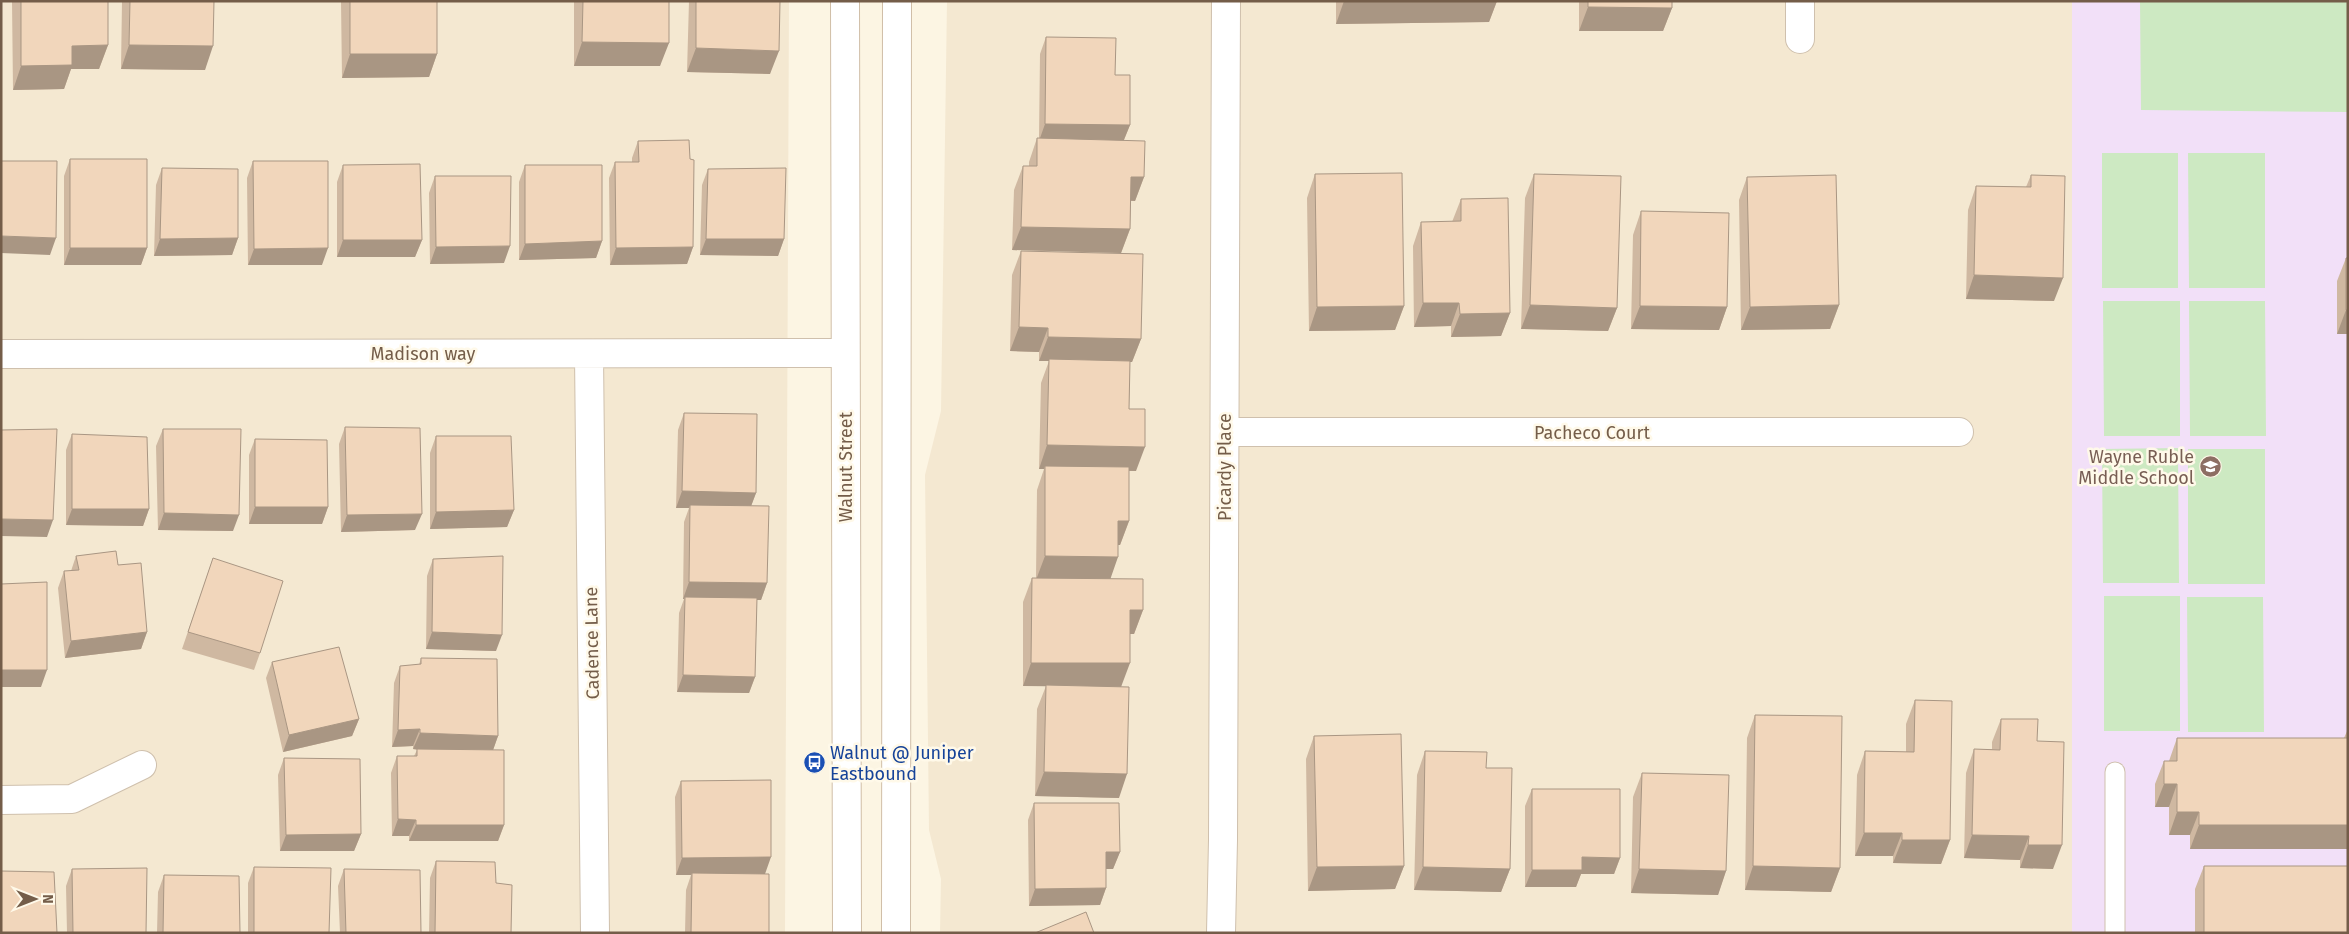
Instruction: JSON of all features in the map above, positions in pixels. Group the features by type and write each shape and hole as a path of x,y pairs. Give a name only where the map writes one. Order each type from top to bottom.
{"street":[{"name":"Walnut Street","path":"845,1 847,933"},
{"path":"896,933 897,1"},
{"name":"Picardy Place","path":"1221,933 1224,840 1226,1"},
{"path":"1800,1 1800,39"},
{"name":"Madison way","path":"1,354 845,353"},
{"name":"Cadence Lane","path":"589,354 595,933"},
{"name":"Pacheco Court","path":"1225,432 1959,432"},
{"path":"1,800 72,799 142,765"}],"lane":[{"path":"2115,772 2116,933"}],"shaded area":[{"path":"1,1 789,1 785,933 1,933"},
{"path":"947,1 2072,1 2072,933 940,933 941,879 929,830 925,475 941,411"},
{"name":"Wayne Ruble Middle School","path":"2072,1 2348,1 2348,933 2072,933"}],"green space":[{"path":"2140,1 2348,1 2348,112 2141,110"},
{"path":"2102,153 2178,153 2178,288 2102,288"},
{"path":"2188,153 2265,153 2265,288 2189,288"},
{"path":"2103,301 2180,301 2180,436 2104,436"},
{"path":"2189,301 2265,301 2266,436 2190,436"},
{"path":"2178,448 2179,583 2103,583 2102,449"},
{"path":"2188,449 2265,449 2265,584 2188,584"},
{"path":"2104,596 2180,596 2180,731 2104,731"},
{"path":"2187,597 2263,597 2264,732 2188,732"}],"building":[{"path":"21,1 108,1 108,45 72,46 72,65 21,66"},
{"path":"130,1 214,1 213,46 129,45"},
{"path":"350,1 437,1 437,54 350,54"},
{"path":"583,1 669,1 669,43 582,42"},
{"path":"696,1 780,1 779,51 696,48"},
{"path":"1588,1 1672,1 1672,8 1588,7"},
{"path":"1046,37 1116,38 1115,75 1130,75 1130,125 1045,124"},
{"path":"1037,138 1145,141 1144,177 1131,177 1130,229 1021,227 1023,166 1037,166"},
{"path":"689,140 690,159 694,160 693,247 616,248 615,162 639,162 638,141"},
{"path":"70,159 147,159 147,248 70,248"},
{"path":"1,161 57,161 56,238 1,236"},
{"path":"253,161 328,161 328,248 254,249"},
{"path":"420,164 422,240 343,240 343,165"},
{"path":"525,165 602,165 602,241 525,244"},
{"path":"162,168 238,169 238,238 160,239"},
{"path":"786,168 784,239 706,239 708,169"},
{"path":"1402,173 1404,306 1317,307 1315,174"},
{"path":"1534,174 1621,176 1617,308 1530,305"},
{"path":"1836,175 1839,305 1750,307 1747,177"},
{"path":"2031,175 2065,176 2063,278 1974,275 1976,186 2031,187"},
{"path":"435,176 511,176 510,246 436,247"},
{"path":"1508,198 1510,313 1460,314 1459,303 1423,303 1421,222 1461,221 1461,199"},
{"path":"1641,211 1729,213 1727,307 1640,306"},
{"path":"1021,251 1143,254 1141,339 1048,337 1048,328 1019,327"},
{"path":"2346,258 2348,258 2348,310 2346,310"},
{"path":"1049,359 1130,361 1129,409 1145,409 1145,447 1047,445"},
{"path":"684,413 757,414 756,493 682,491"},
{"path":"345,427 420,428 422,514 347,515"},
{"path":"57,429 53,520 1,519 1,430"},
{"path":"163,429 241,429 239,515 164,513"},
{"path":"72,434 147,437 149,509 72,509"},
{"path":"436,436 511,436 514,510 436,512"},
{"path":"255,439 327,440 328,507 255,507"},
{"path":"1045,466 1129,467 1129,521 1118,521 1118,557 1045,556"},
{"path":"690,505 769,506 767,583 689,582"},
{"path":"116,551 118,565 141,563 147,632 71,641 64,571 79,570 76,556"},
{"path":"503,556 502,635 432,632 433,559"},
{"path":"213,558 283,581 260,653 188,632"},
{"path":"1032,578 1143,579 1143,610 1130,610 1130,663 1031,663"},
{"path":"47,582 47,670 1,670 1,584"},
{"path":"685,597 757,598 755,677 683,675"},
{"path":"339,647 359,719 289,735 272,662"},
{"path":"421,658 497,659 498,736 420,733 420,729 398,730 400,666 421,664"},
{"path":"1046,685 1129,687 1127,774 1044,772"},
{"path":"1915,700 1952,701 1950,840 1902,840 1902,833 1864,833 1865,751 1914,752"},
{"path":"1755,715 1842,716 1840,868 1753,866"},
{"path":"2001,719 2038,719 2037,741 2064,742 2062,845 2028,845 2029,836 1972,835 1974,749 2000,750"},
{"path":"1401,734 1404,866 1317,867 1314,736"},
{"path":"2177,738 2348,738 2348,825 2199,825 2199,812 2177,812 2177,784 2164,784 2164,761 2177,761"},
{"path":"417,749 504,750 504,825 416,825 416,820 398,819 397,756 417,756"},
{"path":"1425,751 1487,752 1486,768 1512,768 1510,869 1423,867"},
{"path":"284,758 360,759 361,834 286,835"},
{"path":"1642,773 1729,775 1726,871 1639,869"},
{"path":"771,780 771,857 682,858 681,781"},
{"path":"1532,789 1620,789 1620,858 1582,857 1582,870 1532,870"},
{"path":"1034,803 1119,803 1120,852 1106,852 1106,888 1035,889"},
{"path":"436,861 495,862 496,883 512,885 511,933 435,933"},
{"path":"2204,866 2348,866 2348,933 2204,933"},
{"path":"254,867 331,868 329,933 254,933"},
{"path":"147,868 146,933 73,933 72,869"},
{"path":"344,869 420,870 421,933 346,933"},
{"path":"1,871 54,872 57,933 1,933"},
{"path":"692,873 769,874 769,933 691,933"},
{"path":"164,875 239,876 240,933 163,933"},
{"path":"1086,912 1094,933 1035,933"}],"place":[{"name":"Wayne Ruble Middle School","path":"2210,467"},
{"name":"Walnut @ Juniper Eastbound","path":"814,763"}]}
